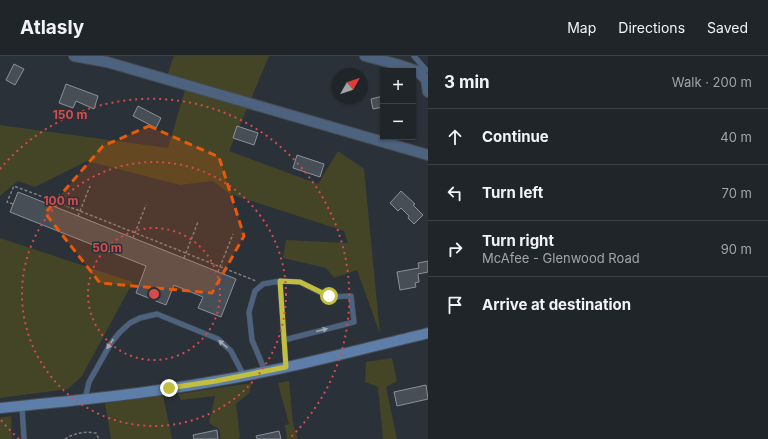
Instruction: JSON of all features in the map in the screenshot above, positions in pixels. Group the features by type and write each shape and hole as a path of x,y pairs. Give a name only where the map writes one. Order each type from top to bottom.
{"street":[{"path":"74,56 107,62 428,155"},
{"path":"365,56 418,71 425,71 428,92"},
{"path":"0,408 158,390 216,381 265,372 428,333"}],"lane":[{"path":"414,56 425,71"},
{"path":"280,281 286,367"},
{"path":"265,372 252,340 249,312 255,291 263,284 280,281 300,282 329,296 351,296 354,322 284,340"},
{"path":"85,399 88,382 111,343 120,332 130,323 140,318 157,314 218,339 231,351 244,376"},
{"path":"22,406 24,439"}],"path":[{"path":"13,204 7,202 14,186 263,284"},
{"path":"78,216 90,186"},
{"path":"133,238 146,205"},
{"path":"184,258 198,222"},
{"path":"218,272 233,234"},
{"path":"65,439 69,436 89,432 96,433 98,439"}],"highlighted area":[{"path":"149,126 219,157 244,236 212,293 100,283 45,213 103,146"}],"shaded area":[{"path":"174,56 269,56 229,151 318,184 338,151 364,169 380,334 357,270 334,278 326,268 283,258 286,240 348,243 344,231 230,194 213,181 180,185 87,161 35,187 18,181 0,196 0,125 168,148 187,83 167,76"},
{"path":"0,238 133,282 82,376 68,389 0,398"},
{"path":"392,358 397,381 386,387 397,439 383,439 378,387 365,382 366,362"},
{"path":"289,381 293,424 298,439 287,439 285,425 289,424 278,383"},
{"path":"252,383 249,393 236,404 240,437 238,439 221,439 219,429 209,423 215,396 181,400 178,394"},
{"path":"163,395 172,439 111,439 105,403"},
{"path":"11,416 12,439 0,439 0,418"}],"building":[{"path":"14,64 24,69 15,85 6,80"},
{"path":"66,84 98,96 94,109 76,101 73,108 59,103"},
{"path":"380,97 380,108 373,109 371,99"},
{"path":"138,106 161,118 156,128 133,116"},
{"path":"237,126 258,133 254,145 233,138"},
{"path":"297,155 324,164 320,177 293,168"},
{"path":"401,191 415,204 413,205 423,215 414,224 401,208 398,211 390,203"},
{"path":"18,192 236,279 221,317 198,308 203,297 174,285 166,305 136,293 146,266 10,212"},
{"path":"428,261 428,272 418,274 419,282 415,283 416,287 400,290 397,272 419,268 418,263"},
{"path":"426,385 428,399 397,406 394,392"},
{"path":"217,430 218,439 194,439 193,435"},
{"path":"279,431 281,439 257,439 256,436"}],"route":[{"path":"169,388 216,381 286,367 280,281 300,282 329,296"}]}
